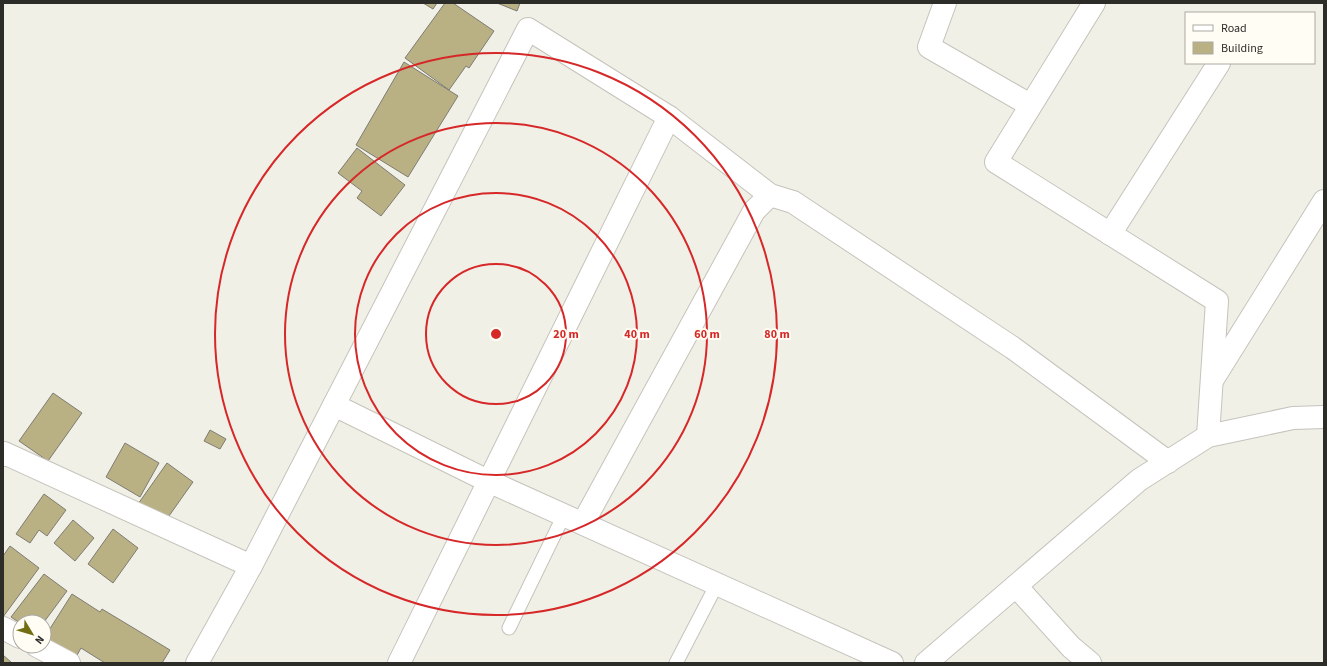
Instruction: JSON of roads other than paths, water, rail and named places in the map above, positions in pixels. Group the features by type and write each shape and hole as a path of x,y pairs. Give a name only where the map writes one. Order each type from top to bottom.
{"street":[{"path":"945,3 929,47 1030,105"},
{"path":"1094,3 996,162 1217,301 1208,436"},
{"path":"197,663 251,566 528,29 669,117 770,195 793,202 1013,348 1168,462"},
{"path":"1110,234 1218,64"},
{"path":"399,663 669,117"},
{"path":"574,519 754,211 770,195"},
{"path":"1212,382 1324,201"},
{"path":"334,405 488,481 892,663"},
{"path":"926,663 1139,480 1208,436 1293,418 1324,417"},
{"path":"3,455 4,453 251,566"},
{"path":"1016,586 1071,647 1090,663"},
{"path":"3,628 12,633"},
{"path":"52,654 69,663"}],"lane":[{"path":"509,628 574,519"},
{"path":"676,663 717,584"}]}
